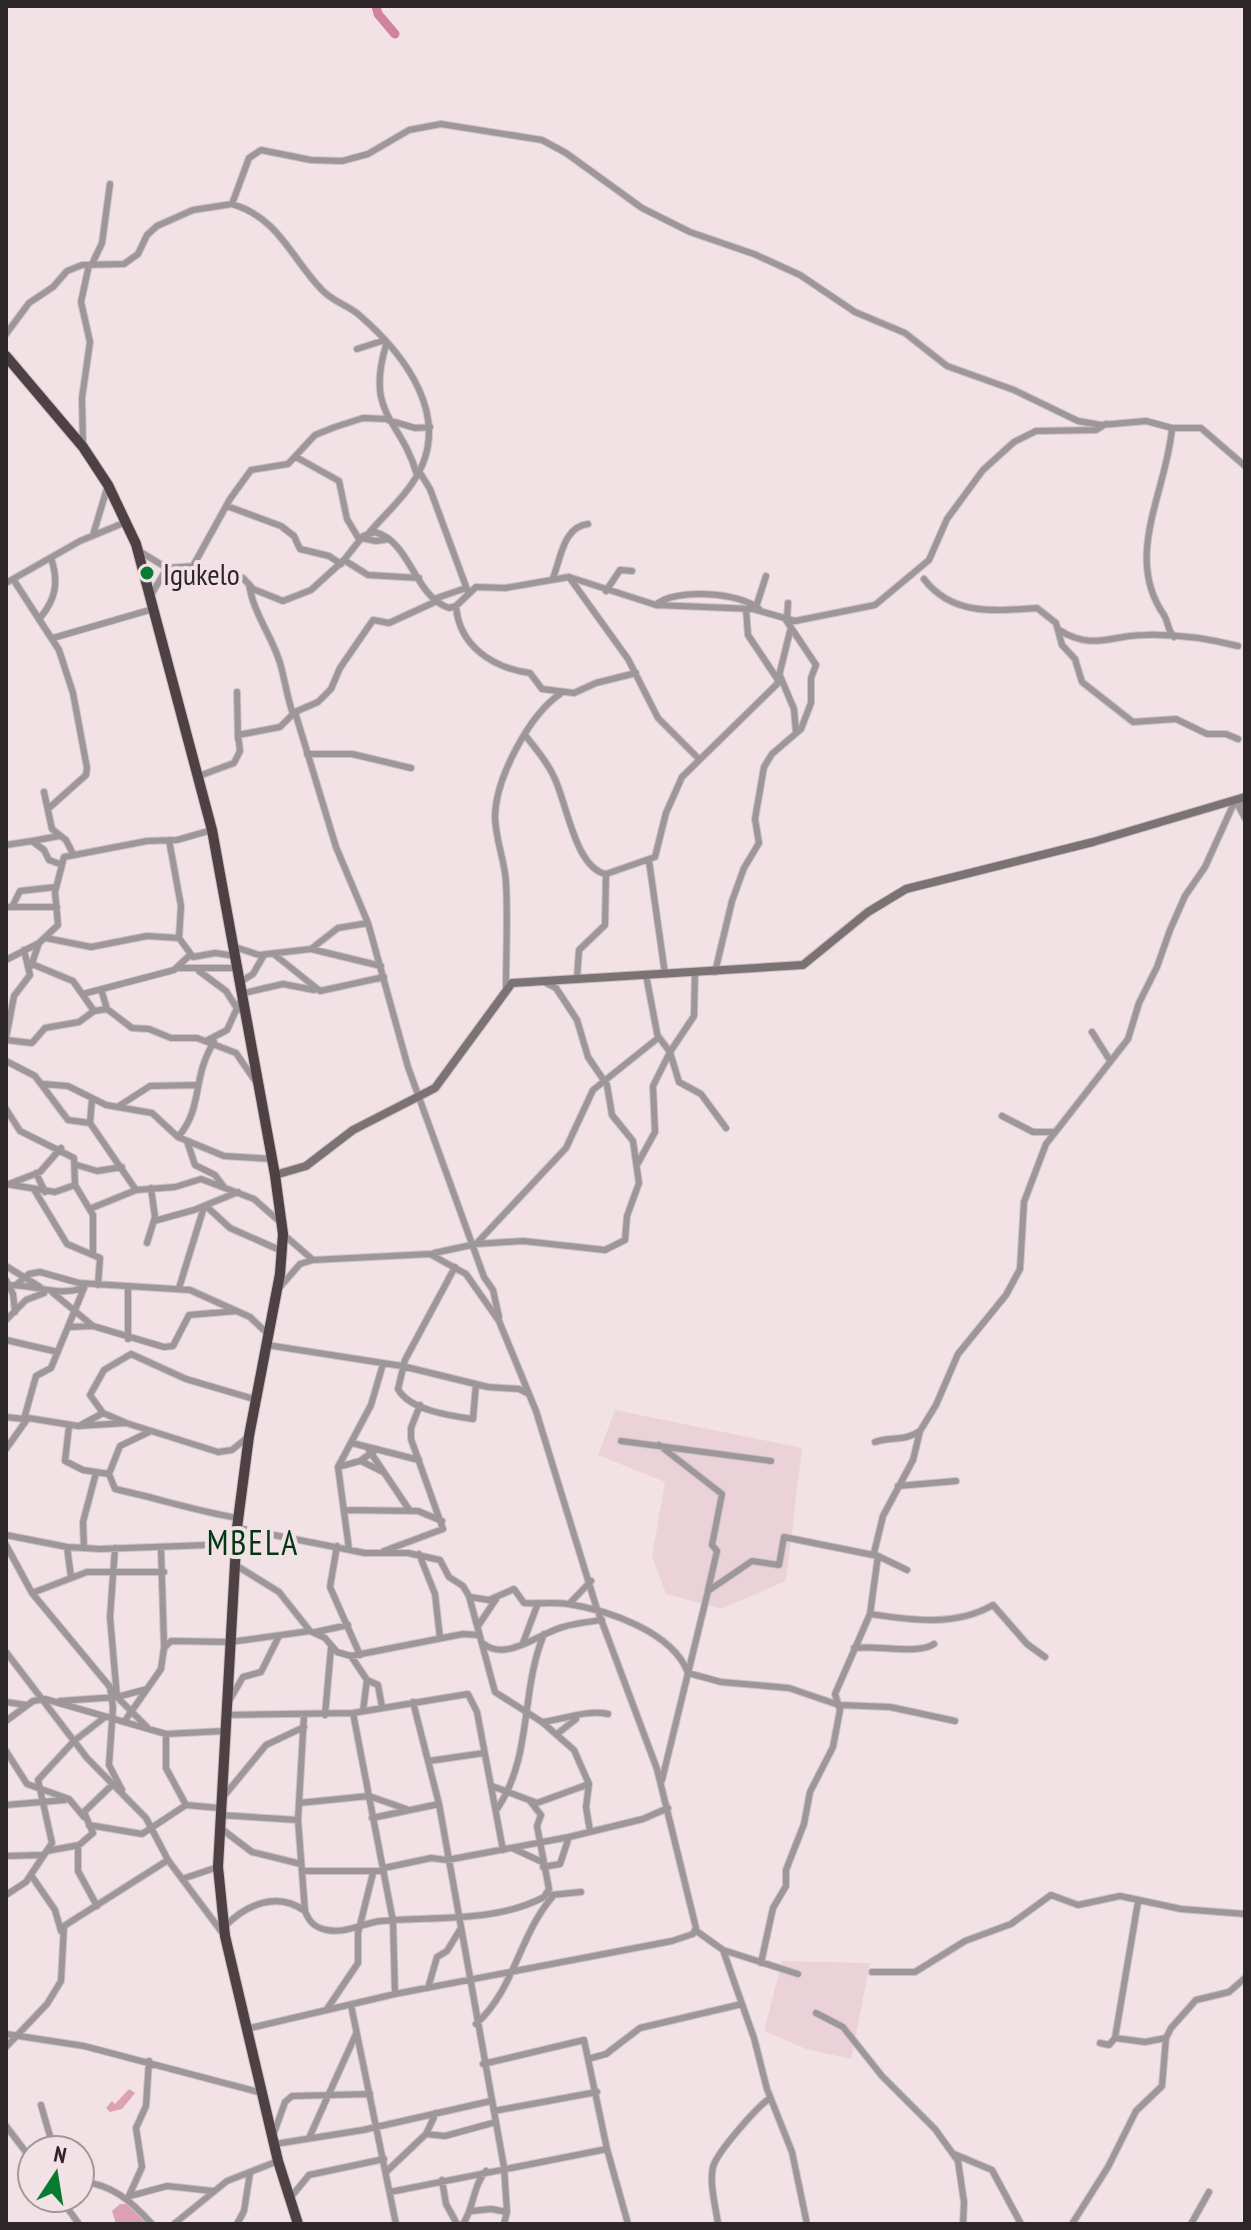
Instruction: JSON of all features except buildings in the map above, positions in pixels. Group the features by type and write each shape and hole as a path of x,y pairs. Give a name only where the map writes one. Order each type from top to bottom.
{"highway":[{"path":"6,356 83,447 108,485 138,550 212,830 275,1175 282,1251 237,1523 218,1867 225,1931 246,2029 278,2161 298,2224"}],"street":[{"path":"232,204 249,158 261,150 311,160 342,161 368,154 409,130 441,124 542,140 642,208 690,232 754,254 800,275 855,312 905,333 940,363 1014,390 1071,419 1106,424 1146,421 1208,432 1245,466"},
{"path":"83,447 82,398 90,342 81,302 91,264 102,243 110,184"},
{"path":"6,334 29,303 53,287 61,275 91,264 131,261 147,235 157,226 193,210 232,204 267,221 278,230 320,288 359,315 414,377 430,427 418,473 369,533 360,538 342,562 311,590 289,600 274,599 243,578 229,579 193,566 167,568 138,550"},
{"path":"357,349 384,343"},
{"path":"384,343 380,396 388,420 430,489 467,590"},
{"path":"193,566 251,470 282,467 317,434 363,418 388,420 415,428 430,427"},
{"path":"656,605 665,599 699,595 731,597 786,620 811,620 885,600 929,560 947,519 983,470 1014,442 1036,431 1096,430 1106,424"},
{"path":"1172,428 1170,452 1159,480 1158,505 1147,536 1145,559 1156,606 1174,637"},
{"path":"296,457 339,481 345,496 347,519 360,538 372,541 389,539"},
{"path":"93,535 108,485"},
{"path":"227,506 281,526 294,536 300,549 329,556 368,575 419,578"},
{"path":"49,808 87,771 73,693 53,638 10,581 93,535 126,522"},
{"path":"553,578 569,535 576,527 588,524"},
{"path":"369,533 379,533 389,539 436,600 449,608 456,606 467,590"},
{"path":"40,618 53,600 57,579 51,558"},
{"path":"151,595 167,568"},
{"path":"606,591 620,570 632,571"},
{"path":"758,608 766,576"},
{"path":"238,739 240,734 280,727 294,713 326,695 373,620 389,623 436,600 476,587 505,588 569,577 656,605 758,608"},
{"path":"569,577 605,622 636,673 658,718 698,758"},
{"path":"924,579 937,596 979,611 1041,608 1059,630 1062,645 1075,659 1082,682 1133,722 1176,719 1207,734 1226,734 1238,739"},
{"path":"249,584 267,636 280,662 282,684 336,847 368,923 396,1029 481,1268 493,1290 499,1321"},
{"path":"715,972 732,901 744,868 759,843 755,819 767,760 796,734 809,709 811,678 816,665 790,631 786,620 788,603"},
{"path":"456,606 461,631 493,663 505,669 530,673 542,689 560,694 574,693 596,683 636,673"},
{"path":"53,638 156,609"},
{"path":"746,609 748,635 779,678 798,722 796,734"},
{"path":"1059,630 1094,642 1142,635 1214,638 1238,646"},
{"path":"525,735 555,779 573,823 578,848 597,872 606,874 649,861 655,857 677,786 698,758 779,678 790,631"},
{"path":"199,776 234,763 240,751 237,692"},
{"path":"506,988 507,886 496,811 525,735 543,706 560,694"},
{"path":"307,754 352,754 411,768"},
{"path":"44,792 52,829 66,840 73,854"},
{"path":"275,1175 306,1166 353,1130 420,1098 448,1074 506,988 520,981 803,965 868,912 906,889 1244,798"},
{"path":"1244,798 1239,807 1245,818"},
{"path":"761,1963 773,1908 786,1886 786,1870 804,1824 810,1792 833,1747 839,1705 835,1694 870,1614 883,1516 913,1460 920,1431 958,1354 1006,1295 1020,1269 1024,1202 1052,1132 1128,1039 1185,896 1205,867 1234,803"},
{"path":"6,960 39,943 58,925 56,887 64,857 212,830"},
{"path":"6,845 59,836"},
{"path":"44,850 51,837"},
{"path":"169,840 181,906 179,938 189,956"},
{"path":"32,841 44,850 49,860 60,864"},
{"path":"649,861 665,974"},
{"path":"577,978 579,950 605,925 606,874"},
{"path":"9,907 20,891 56,887"},
{"path":"9,907 57,907"},
{"path":"311,949 338,928 368,923"},
{"path":"219,954 232,934"},
{"path":"46,938 91,947 147,936 179,938"},
{"path":"39,943 28,981 14,996 7,1020 6,1039 32,1043 45,1028 79,1022 94,1011 107,1009"},
{"path":"179,968 189,956 219,954 237,957 311,949 381,966"},
{"path":"24,950 31,967 73,981 94,1011"},
{"path":"274,954 314,990"},
{"path":"242,981 253,974 264,955"},
{"path":"199,971 237,957"},
{"path":"83,994 179,968 199,971 226,991 238,1010"},
{"path":"293,969 293,985"},
{"path":"638,1163 655,1132 652,1092 670,1052 693,1019 695,972"},
{"path":"646,975 658,1036 670,1052 682,1085 701,1094 726,1128"},
{"path":"178,1137 193,1116 196,1085 209,1043 227,1030 244,993 293,985 314,990 341,989 384,977"},
{"path":"278,1289 300,1264 313,1260 430,1254 474,1245 523,1241 605,1250 622,1244 639,1183 638,1163 631,1137 612,1115 604,1081 588,1057 571,1011 556,988 540,980"},
{"path":"101,989 107,1009 134,1029 149,1029 171,1038 209,1043 240,1056 260,1089"},
{"path":"1092,1032 1109,1059"},
{"path":"474,1245 566,1148 589,1097 658,1036"},
{"path":"6,1061 29,1071 43,1084 68,1120 90,1123"},
{"path":"43,1084 68,1086 92,1099 152,1113 178,1137 229,1158 272,1159"},
{"path":"118,1107 150,1086 196,1085"},
{"path":"92,1099 90,1123 136,1190"},
{"path":"6,1109 22,1132 61,1148 77,1165 97,1171 122,1167"},
{"path":"1002,1116 1033,1132 1052,1132"},
{"path":"187,1141 195,1165 215,1175 224,1187"},
{"path":"7,1184 36,1173 61,1148"},
{"path":"77,1165 75,1185 92,1208 93,1254"},
{"path":"36,1173 45,1192"},
{"path":"92,1208 136,1190 175,1187 201,1179 263,1204 282,1229 313,1260"},
{"path":"7,1184 45,1192 61,1192 75,1185"},
{"path":"147,1243 154,1221 151,1188"},
{"path":"6,1449 24,1419 36,1376 51,1368 76,1309 91,1286 102,1260 67,1244 35,1191"},
{"path":"154,1221 205,1206 238,1192"},
{"path":"205,1206 230,1228 282,1251"},
{"path":"179,1288 205,1206"},
{"path":"246,2029 395,1994 672,1941 693,1934 695,1930 696,1914 661,1783 601,1617 529,1394 499,1321 480,1290 455,1267 430,1254"},
{"path":"6,1266 76,1309 93,1326"},
{"path":"455,1267 402,1366 400,1393 420,1405 473,1419 476,1384"},
{"path":"480,1290 481,1268"},
{"path":"17,1284 25,1277 40,1272 91,1286"},
{"path":"7,1283 49,1292"},
{"path":"7,1283 15,1299 15,1312"},
{"path":"112,1285 127,1300"},
{"path":"6,1320 32,1296 49,1292 112,1285 179,1288 202,1294 256,1321 268,1340 476,1384 519,1389 529,1394"},
{"path":"128,1287 128,1339"},
{"path":"69,1327 93,1326 128,1339 169,1347 179,1337 189,1315 237,1311"},
{"path":"6,1340 58,1352"},
{"path":"249,1436 232,1450 218,1452 149,1432 103,1413 95,1407 90,1395 97,1377 131,1354 186,1379 257,1400"},
{"path":"349,1549 338,1467 371,1405 383,1364"},
{"path":"380,1553 437,1534 443,1529 410,1433 420,1405"},
{"path":"78,1426 103,1413"},
{"path":"6,1417 69,1426 126,1423"},
{"path":"69,1426 63,1458 96,1473 109,1474"},
{"path":"875,1442 900,1441 920,1431"},
{"path":"149,1432 120,1446 109,1474 115,1489 153,1497 190,1511 349,1549 419,1554 440,1560 449,1577 463,1586 469,1596 495,1692 542,1722 574,1750 589,1784 586,1807 590,1831"},
{"path":"621,1441 771,1461"},
{"path":"352,1443 419,1460"},
{"path":"659,1445 722,1494 712,1545 717,1551 661,1783"},
{"path":"338,1467 360,1461 374,1451"},
{"path":"374,1451 383,1472 410,1511"},
{"path":"360,1461 383,1472"},
{"path":"84,1548 83,1522 96,1473"},
{"path":"898,1486 956,1481"},
{"path":"344,1510 425,1512 442,1521"},
{"path":"6,1535 84,1548 161,1549 235,1544"},
{"path":"708,1591 752,1561 779,1565 784,1537 876,1554 907,1570"},
{"path":"6,1545 32,1593 103,1675 115,1698 147,1727"},
{"path":"337,1546 330,1587 360,1655"},
{"path":"67,1547 71,1577"},
{"path":"115,1548 111,1633 115,1698 109,1765 122,1790 152,1830 168,1860 225,1931 243,1912 273,1899 295,1904 305,1911"},
{"path":"124,1722 161,1669 164,1572 161,1549"},
{"path":"419,1554 435,1594 440,1638"},
{"path":"234,1564 279,1592 312,1632 325,1638 331,1648 325,1715"},
{"path":"32,1593 87,1572 164,1572"},
{"path":"569,1604 591,1581"},
{"path":"472,1607 514,1589 522,1602 569,1604 640,1628 678,1653 688,1673 721,1682 789,1688 839,1705 890,1707 955,1721"},
{"path":"469,1596 483,1601"},
{"path":"478,1633 498,1596"},
{"path":"523,1643 538,1603"},
{"path":"870,1614 932,1621 965,1617 993,1605 1027,1644 1045,1657"},
{"path":"331,1648 351,1656 478,1633 497,1650 601,1617"},
{"path":"164,1648 176,1640 230,1642 348,1625"},
{"path":"497,1809 508,1792 524,1748 535,1662 544,1634"},
{"path":"279,1636 261,1672 243,1677 226,1710 325,1715 468,1694 477,1712 503,1850"},
{"path":"854,1648 878,1645 924,1650 934,1644"},
{"path":"6,1652 111,1786 122,1790"},
{"path":"351,1656 367,1680 378,1685 382,1707"},
{"path":"363,1711 367,1680"},
{"path":"57,1702 115,1698 147,1689"},
{"path":"6,1721 26,1705 45,1699 166,1734 224,1731"},
{"path":"6,1702 26,1705"},
{"path":"413,1702 439,1804 483,2064 504,2167 507,2212 504,2224"},
{"path":"557,1734 578,1718 595,1711 608,1714"},
{"path":"353,1713 393,1921 395,1994"},
{"path":"304,1715 298,1817 305,1911 311,1923 338,1931 393,1921 459,1917 537,1901 550,1895 581,1892"},
{"path":"6,1895 31,1875 52,1836 38,1780 74,1741 105,1717"},
{"path":"542,1722 578,1718"},
{"path":"219,1812 266,1745 304,1727"},
{"path":"166,1734 166,1768 186,1805"},
{"path":"474,1752 482,1744"},
{"path":"6,1751 27,1784 69,1799 93,1834"},
{"path":"429,1761 474,1752 484,1753"},
{"path":"492,1786 530,1801 541,1802 589,1784"},
{"path":"86,1821 84,1812 111,1786"},
{"path":"367,1788 378,1798"},
{"path":"299,1803 369,1796 409,1810"},
{"path":"6,1805 69,1799"},
{"path":"476,2024 495,2006 523,1941 550,1895 537,1826 541,1815 530,1801"},
{"path":"372,1818 439,1804"},
{"path":"86,1821 108,1830 137,1834 152,1830 186,1805 219,1812 298,1817"},
{"path":"219,1812 252,1852 301,1867 373,1873 431,1858 447,1860 569,1837 643,1819 668,1808"},
{"path":"6,1856 44,1853 79,1845 93,1834 108,1830"},
{"path":"512,1848 543,1864 560,1864 569,1837"},
{"path":"533,1844 542,1854"},
{"path":"79,1845 78,1871 97,1906"},
{"path":"62,1935 69,1922 168,1860"},
{"path":"182,1879 218,1867"},
{"path":"327,2009 358,1963 357,1936 373,1873"},
{"path":"6,2047 47,2004 61,1981 62,1935 58,1918 31,1875"},
{"path":"872,1972 915,1972 965,1941 1011,1924 1051,1895 1078,1905 1120,1896 1138,1902 1245,1914"},
{"path":"295,1904 304,1896"},
{"path":"1100,2043 1109,2045 1115,2038 1130,1966 1138,1902"},
{"path":"58,1918 69,1922"},
{"path":"428,1988 437,1957 447,1951 461,1928"},
{"path":"695,1930 723,1950 798,1974"},
{"path":"723,1950 770,2098 797,2168 807,2224"},
{"path":"1072,2224 1108,2167 1136,2111 1162,2086 1166,2038 1192,2003 1229,1992 1245,1978"},
{"path":"588,2059 606,2054 640,2028 742,2004"},
{"path":"351,2005 396,2224"},
{"path":"816,2013 843,2027 912,2109 935,2129 961,2168 963,2224"},
{"path":"6,2034 149,2061 262,2093"},
{"path":"309,2138 356,2034"},
{"path":"1115,2038 1145,2042 1166,2038"},
{"path":"483,2064 584,2040 607,2149 628,2224"},
{"path":"129,2197 142,2167 136,2128 146,2106 149,2061"},
{"path":"494,2111 597,2092"},
{"path":"370,2094 288,2098 274,2140 309,2138 377,2126 491,2101"},
{"path":"718,2224 713,2185 714,2162 760,2105 770,2098"},
{"path":"41,2105 49,2134"},
{"path":"386,2172 426,2134 436,2113"},
{"path":"426,2134 445,2136 496,2122"},
{"path":"945,2147 959,2157 978,2162 983,2169 992,2170 1021,2224"},
{"path":"390,2192 607,2149"},
{"path":"289,2200 309,2175 384,2159"},
{"path":"174,2224 213,2191 278,2161"},
{"path":"442,2180 446,2204 460,2224 472,2211 478,2182 486,2171"},
{"path":"244,2224 250,2173"},
{"path":"96,2185 129,2197 152,2224"},
{"path":"129,2197 167,2186 213,2191"},
{"path":"1191,2224 1209,2192"},
{"path":"472,2211 491,2209 507,2212"},
{"path":"237,2224 244,2211"}],"shaded area":[{"path":"615,1410 802,1448 786,1581 721,1609 666,1594 652,1556 665,1482 598,1455"},
{"path":"782,1961 870,1963 851,2059 806,2049 764,2031"},
{"path":"129,2089 135,2093 122,2109 110,2112 106,2108 112,2101 115,2104"},
{"path":"120,2204 132,2204 148,2223 116,2224 112,2211"}],"waterway":[{"path":"376,6 378,14 395,34"}],"place":[{"name":"Igukelo","path":"147,573"}],"district":[{"name":"MBELA","path":"253,1542"}]}
